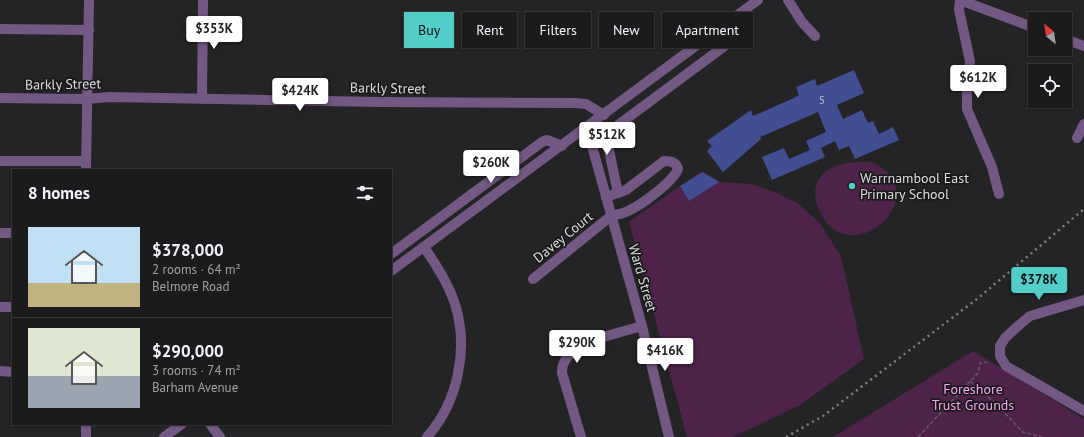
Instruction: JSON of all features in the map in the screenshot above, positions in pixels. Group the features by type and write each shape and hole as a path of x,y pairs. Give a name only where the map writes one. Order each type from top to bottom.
{"street":[{"path":"0,161 85,165 89,0"},
{"path":"202,99 204,0"},
{"path":"741,12 758,0"},
{"path":"788,0 802,22 815,36"},
{"path":"999,194 992,166 967,109 970,61 959,10 960,0 1028,25"},
{"path":"0,29 89,30"},
{"path":"1072,42 1084,46"},
{"path":"392,270 587,128 693,48"},
{"path":"618,193 606,136 610,130 722,48"},
{"name":"Barkly Street","path":"0,98 87,99 109,97 575,103 586,104 604,115"},
{"path":"1077,138 1084,124"},
{"name":"Ward Street","path":"587,128 610,216 642,326 669,437"},
{"path":"392,253 542,142 547,140 562,146"},
{"path":"606,197 626,190 664,161 670,161 677,165 678,169 671,179 625,213 610,216"},
{"name":"Davey Court","path":"533,279 610,216"},
{"path":"0,233 12,233"},
{"path":"424,247 442,275 455,304 460,347 458,376 453,394 443,415 427,437"},
{"path":"1084,300 1030,316 1002,341 1000,351 1002,361 1006,366 1084,411"},
{"path":"0,307 12,307"},
{"path":"581,437 562,373 562,366 565,359 588,342 642,326"},
{"path":"0,372 12,372"},
{"path":"86,425 86,437"},
{"path":"164,437 181,425"},
{"path":"211,425 220,437"}],"path":[{"path":"918,437 978,373 980,363 987,362"},
{"path":"970,381 998,405 1023,432 1042,437"}],"green space":[{"path":"872,162 887,172 895,186 896,201 889,214 878,226 865,233 849,235 835,230 822,216 818,206 815,197 815,189 818,182 822,175 828,170 837,166 847,163"},
{"path":"700,172 721,182 751,184 777,193 797,203 819,222 841,256 864,359 800,405 733,437 687,437 629,222"},
{"name":"Foreshore Trust Grounds","path":"973,351 1084,419 1084,437 833,437"}],"building":[{"path":"854,70 864,93 837,105 843,119 862,110 868,123 873,121 879,134 893,127 899,140 855,159 849,146 839,150 835,141 821,148 825,157 772,180 762,157 784,148 789,159 810,150 806,141 826,132 818,112 760,137 761,139 723,172 707,151 712,146 707,141 751,110 753,116 799,95 796,87 815,79 817,86"},
{"path":"703,172 719,182 689,201 680,186"}],"railway":[{"path":"786,437 823,416 977,299 1084,209"}],"place":[{"name":"Warrnambool East Primary School","path":"852,186"}]}
